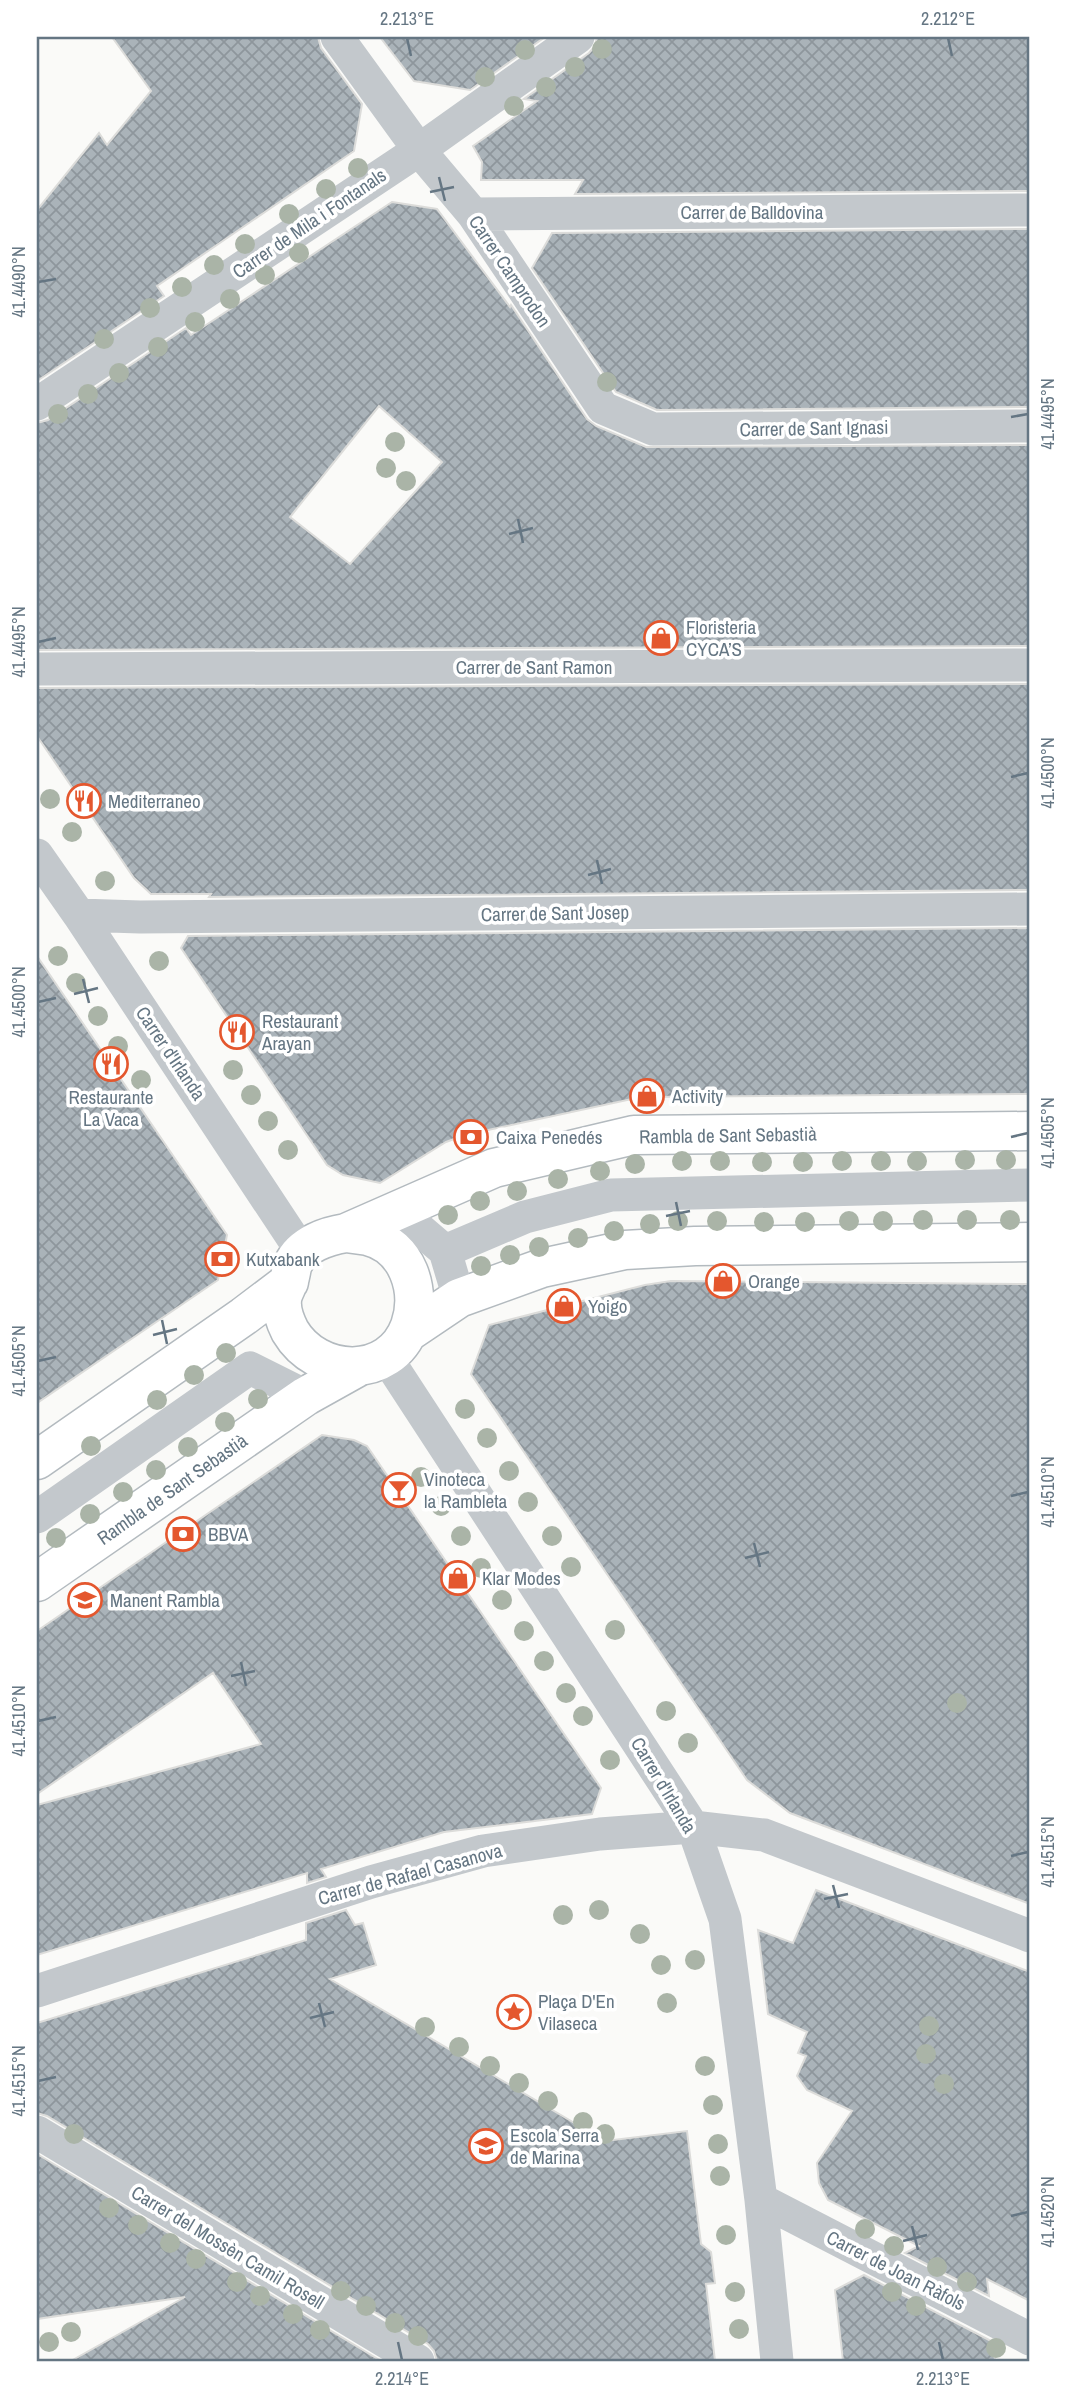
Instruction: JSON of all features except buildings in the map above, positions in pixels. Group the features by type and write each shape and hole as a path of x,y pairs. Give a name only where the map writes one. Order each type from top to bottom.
{"street":[{"name":"Carrer Camprodon","path":"337,37 419,150 473,214 603,408"},
{"name":"Carrer de Mila i Fontanals","path":"37,404 419,150 578,37"},
{"name":"Carrer de Balldovina","path":"473,214 1030,210"},
{"name":"Carrer de Sant Ignasi","path":"603,408 653,429 1030,426"},
{"name":"Carrer de Sant Ramon","path":"37,669 1030,665"},
{"name":"Carrer d'Irlanda","path":"37,855 79,915 295,1267"},
{"name":"Carrer de Sant Josep","path":"79,915 140,917 1030,909"},
{"name":"Rambla de Sant Sebastià","path":"346,1233 494,1168 634,1135 1030,1131"},
{"path":"444,1251 526,1217 611,1195 1030,1185"},
{"path":"397,1210 444,1251 459,1298"},
{"path":"37,1460 244,1316 295,1267 315,1242 330,1236 346,1233 370,1237 391,1248 407,1266 415,1287 415,1311 384,1352 335,1366 314,1357 297,1342 286,1322 281,1300 295,1267"},
{"name":"Rambla de Sant Sebastià","path":"37,1581 306,1396 384,1352 459,1298 542,1268 625,1251 695,1246 1030,1242"},
{"path":"244,1316 250,1368"},
{"name":"Carrer d'Irlanda","path":"384,1352 693,1827 725,1919 761,2200 778,2361"},
{"path":"250,1368 306,1396"},
{"path":"37,1517 250,1368"},
{"name":"Carrer de Rafael Casanova","path":"37,1991 371,1882 483,1851 600,1835 693,1827 764,1835 1030,1936"},
{"name":"Carrer del Mossèn Camil Rosell","path":"37,2132 418,2361"},
{"name":"Carrer de Joan Ràfols","path":"761,2200 1030,2339"}],"place":[{"name":"Floristeria CYCA’S","path":"661,638"},
{"name":"Mediterraneo","path":"84,801"},
{"name":"Restaurant Arayan","path":"237,1032"},
{"name":"Restaurante La Vaca","path":"111,1064"},
{"name":"Activity","path":"647,1096"},
{"name":"Caixa Penedés","path":"471,1137"},
{"name":"Kutxabank","path":"222,1259"},
{"name":"Orange","path":"723,1281"},
{"name":"Yoigo","path":"564,1306"},
{"name":"Vinoteca la Rambleta","path":"399,1490"},
{"name":"BBVA","path":"183,1534"},
{"name":"Klar Modes","path":"458,1578"},
{"name":"Manent Rambla","path":"85,1600"},
{"name":"Plaça D'En Vilaseca","path":"514,2012"},
{"name":"Escola Serra de Marina","path":"486,2146"}]}
